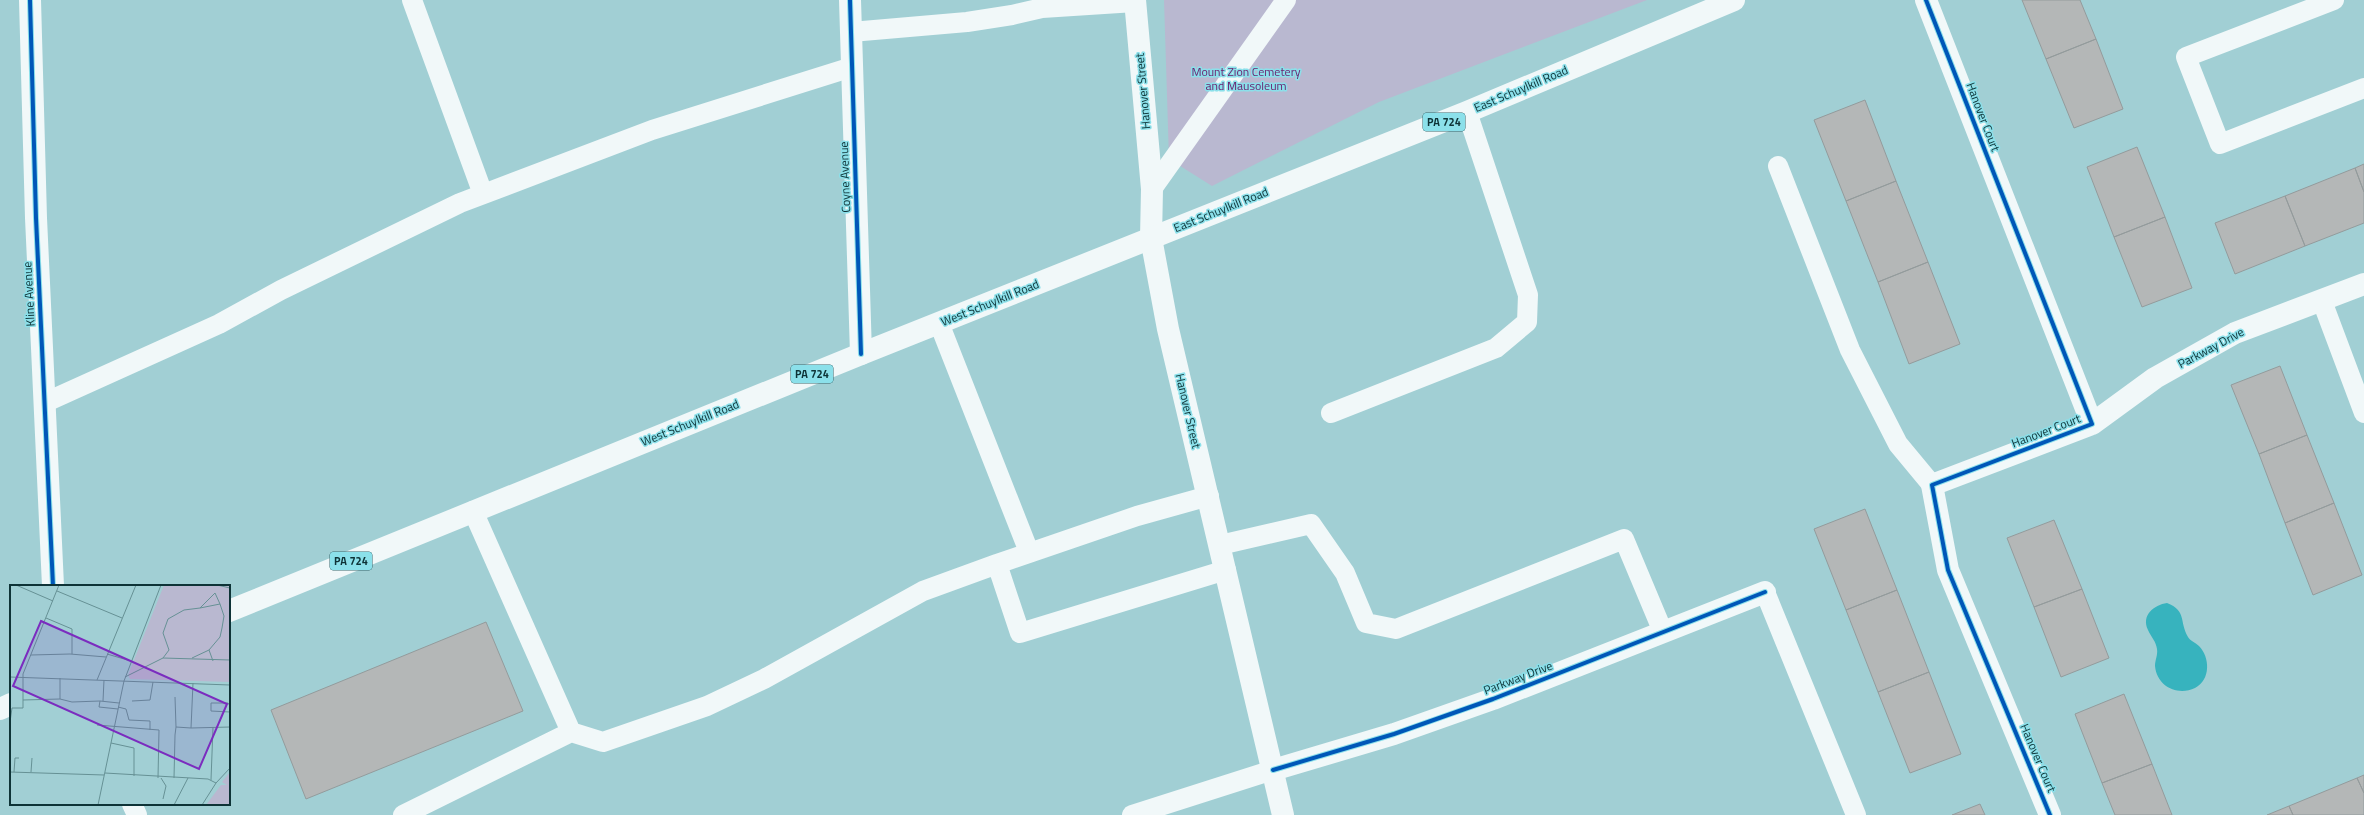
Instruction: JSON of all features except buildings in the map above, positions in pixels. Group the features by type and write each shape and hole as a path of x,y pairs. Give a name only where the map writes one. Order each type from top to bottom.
{"street":[{"name":"Kline Avenue","path":"30,0 36,218 53,585"},
{"name":"Coyne Avenue","path":"850,0 861,354"},
{"name":"East Schuylkill Road","path":"1151,238 1467,112 1734,0"},
{"name":"Hanover Court","path":"1926,0 2092,424 1932,485 1948,570 2050,815"},
{"name":"Hanover Street","path":"1135,1 1152,188 1151,238 1168,329 1283,815"},
{"name":"West Schuylkill Road","path":"230,610 1151,238"},
{"name":"Parkway Drive","path":"2092,424 2155,378 2235,333 2364,284"},
{"name":"Parkway Drive","path":"1273,770 1394,734 1493,699 1765,592"},
{"path":"0,709 10,704"}],"lane":[{"path":"412,0 483,194"},
{"path":"1152,188 1286,0"},
{"path":"2334,0 2186,57 2220,144 2364,88"},
{"path":"851,32 966,22 1012,15 1042,8 1135,1"},
{"path":"44,403 219,324 281,290 460,203 652,130 852,67"},
{"path":"1331,413 1496,348 1527,322 1528,295 1467,112"},
{"path":"1778,166 1850,350 1898,444 1932,485"},
{"path":"2322,301 2364,413"},
{"path":"939,323 1029,552"},
{"path":"403,815 571,732 603,742 707,706 764,679 923,591 1029,552 1138,516 1208,496"},
{"path":"473,511 571,732"},
{"path":"1220,546 1311,524 1345,573 1366,623 1396,629 1624,539 1663,632"},
{"path":"997,564 1020,633 1226,570"},
{"path":"1765,592 1856,815"},
{"path":"1132,815 1273,770"},
{"path":"132,805 137,815"}],"green space":[{"name":"Mount Zion Cemetery and Mausoleum","path":"1164,0 1647,0 1379,102 1212,186 1169,159"}],"water":[{"path":"2167,603 2177,609 2180,613 2188,637 2203,651 2207,662 2204,680 2195,688 2188,690 2182,691 2169,688 2160,679 2155,666 2157,649 2155,641 2146,625 2146,620 2153,608"}],"cycle path":[{"path":"30,0 36,218 53,585"},
{"path":"850,0 861,354"},
{"path":"1926,0 2092,424 1932,485 1948,570 2050,815"},
{"path":"1273,770 1394,734 1493,699 1765,592"}]}
